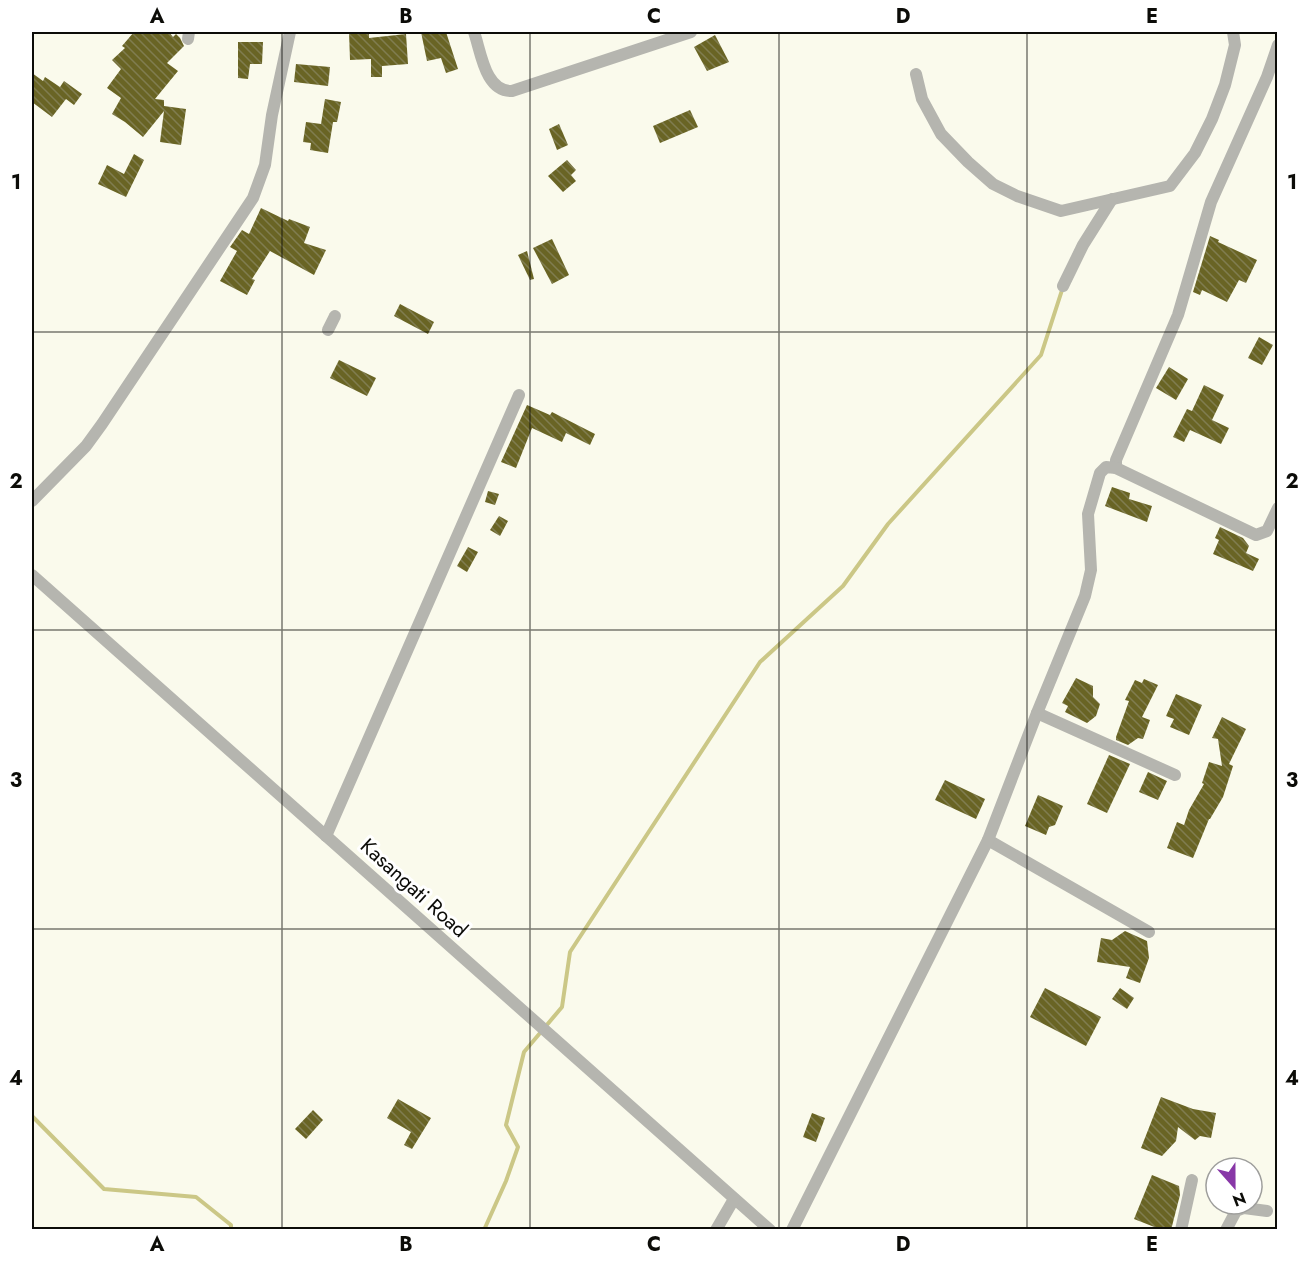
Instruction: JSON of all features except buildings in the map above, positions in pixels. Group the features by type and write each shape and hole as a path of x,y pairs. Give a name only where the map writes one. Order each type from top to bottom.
{"street":[{"path":"32,501 74,459 102,424 253,198 265,165 272,115 290,32"},
{"path":"474,32 493,83 505,91 513,91 691,32"},
{"path":"916,74 921,99 941,134 968,162 993,184 1017,196 1061,211 1170,186 1195,153 1212,118 1235,45 1233,32"},
{"path":"1116,468 1116,460 1178,315 1211,202 1267,77 1278,45"},
{"path":"1064,286 1083,245 1112,199"},
{"path":"328,330 335,316"},
{"path":"326,836 519,395"},
{"path":"792,1230 988,840 1087,589 1090,570 1088,514 1100,473 1106,467 1116,468 1256,535 1267,531 1278,508"},
{"name":"Kasangati Road","path":"32,575 771,1230"},
{"path":"1037,713 1176,775"},
{"path":"988,840 1149,932"},
{"path":"1181,1230 1192,1179"},
{"path":"716,1230 734,1199"},
{"path":"1226,1230 1236,1211 1244,1208 1267,1211"}],"waterway":[{"path":"484,1230 518,1147 506,1125 524,1052 562,1007 570,952 760,662 843,586 888,524 1041,355 1063,287"},
{"path":"32,1116 104,1189 196,1197 231,1225 231,1230"}]}
